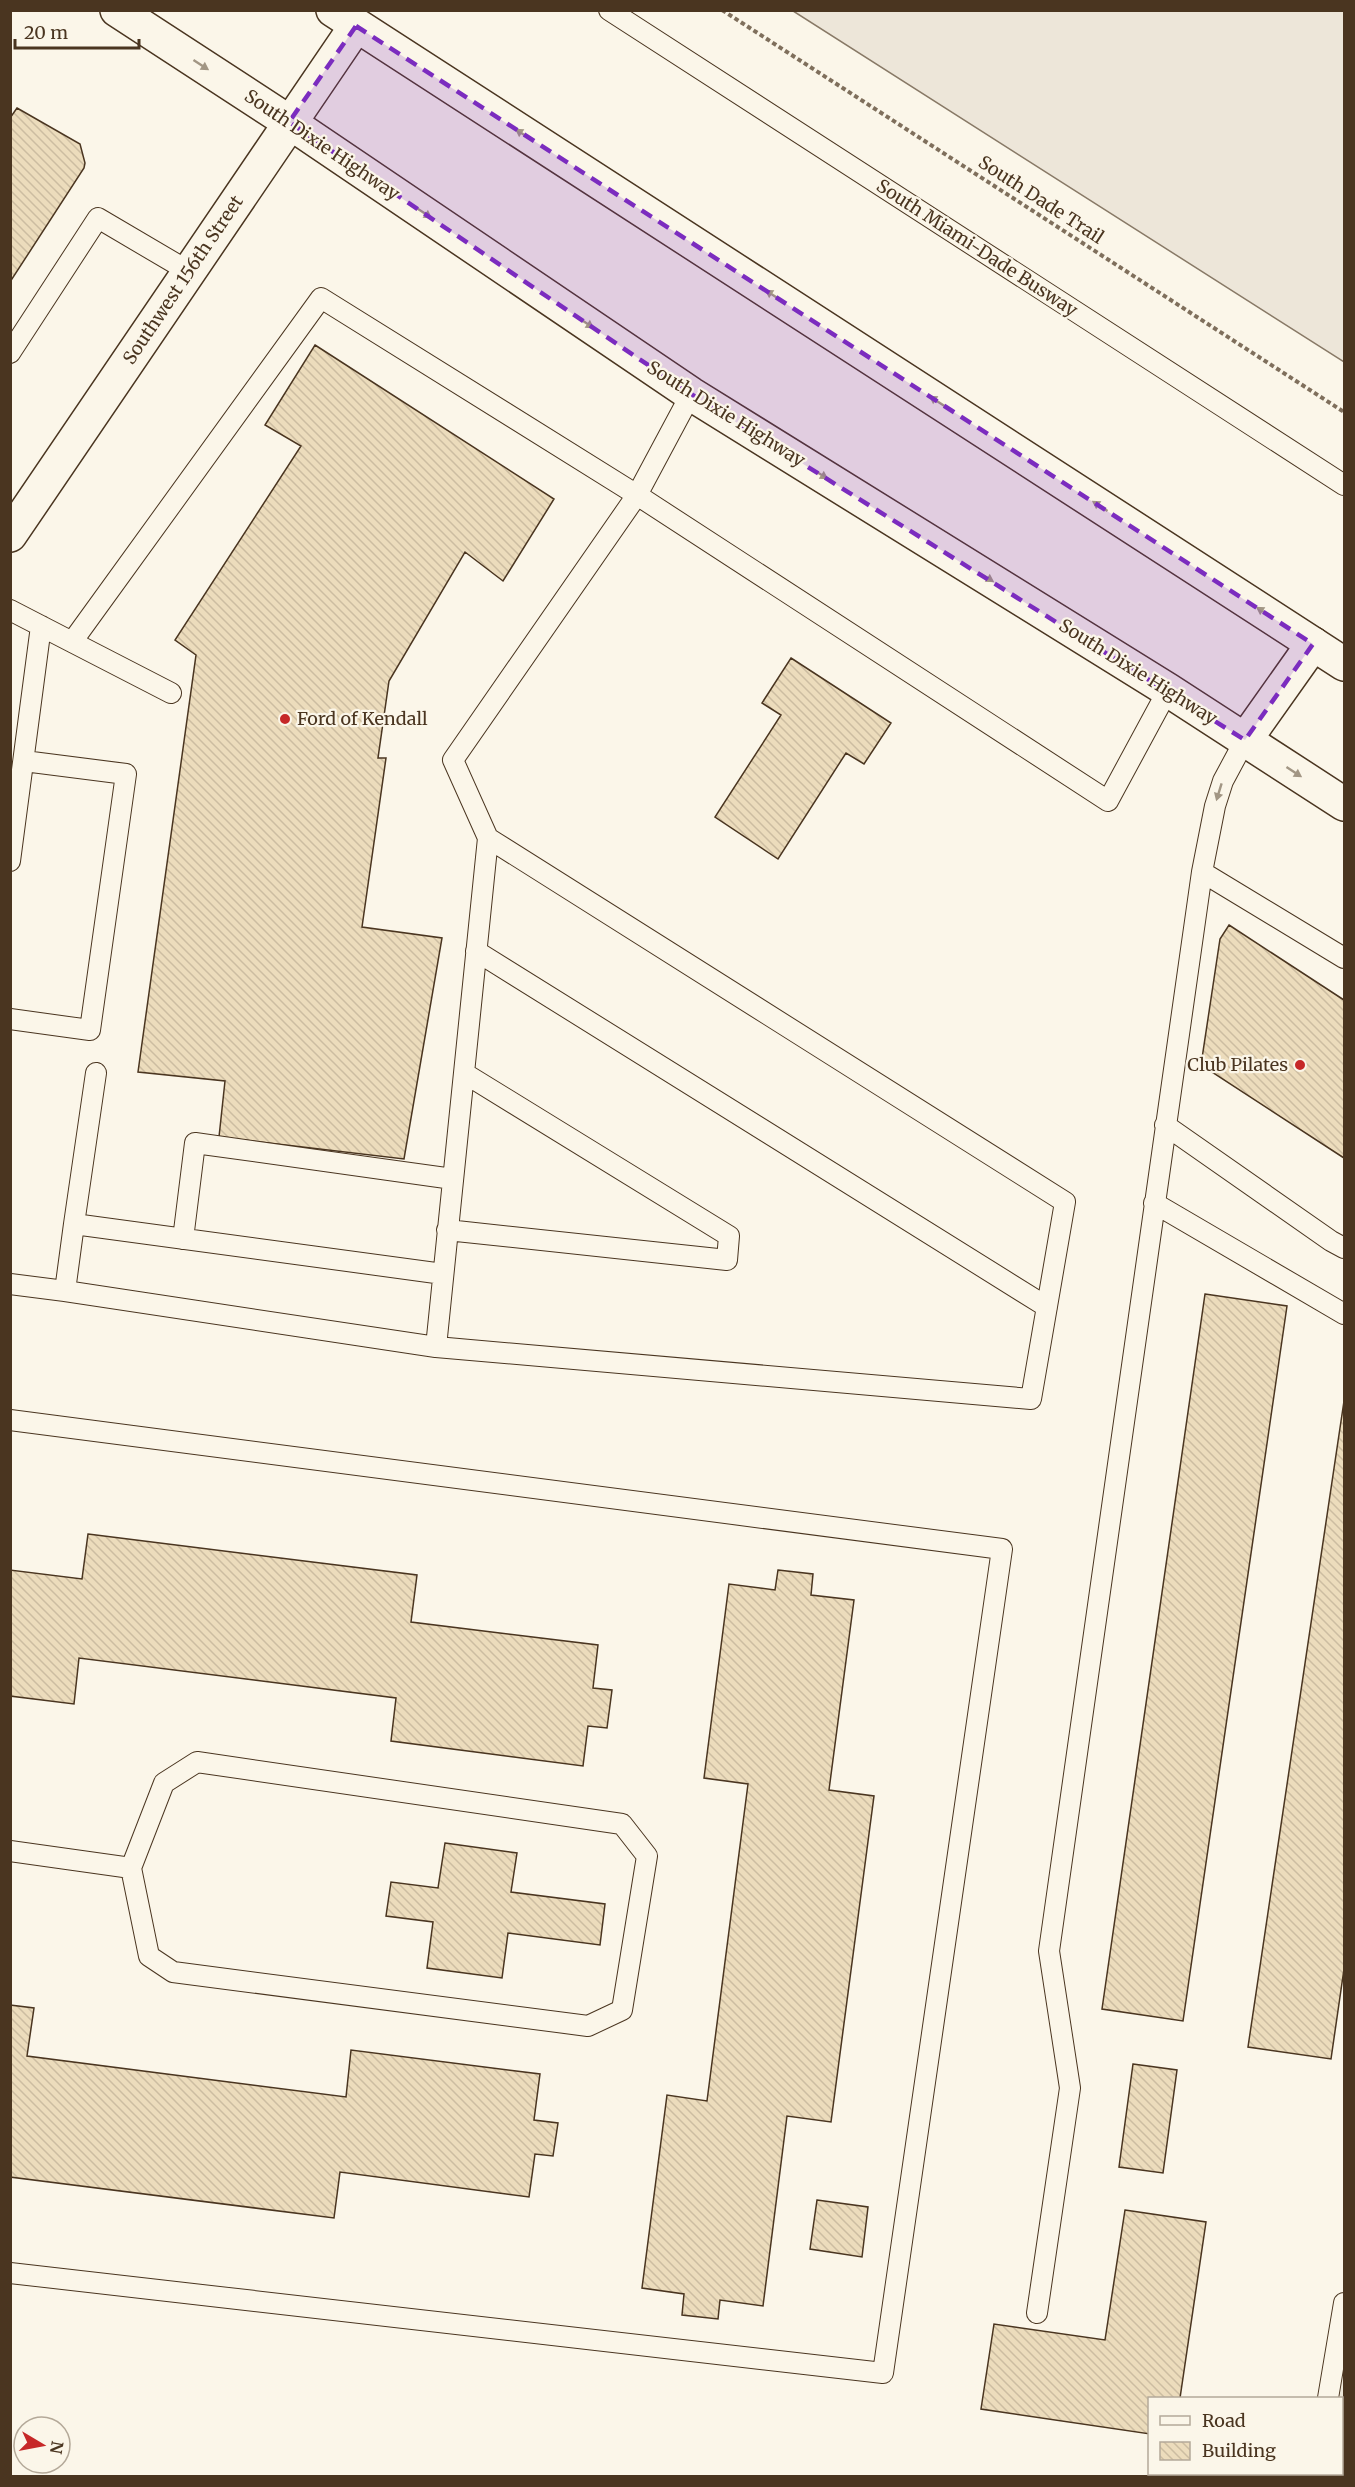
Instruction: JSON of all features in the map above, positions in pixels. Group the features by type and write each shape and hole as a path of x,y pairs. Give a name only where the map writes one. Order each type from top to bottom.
{"main road":[{"name":"South Dixie Highway","path":"117,10 289,122 691,394 1168,690 1344,804"},
{"name":"Southwest 156th Street","path":"10,535 289,122 344,18"},
{"path":"344,18 1344,664"},
{"path":"1245,740 1313,644"}],"lane":[{"name":"South Miami-Dade Busway","path":"609,10 1344,485"},
{"path":"10,353 98,218 188,271"},
{"path":"72,642 321,298 637,495 1108,801 1168,690"},
{"path":"436,1347 488,838 453,760 637,495 691,394"},
{"path":"10,610 171,693"},
{"path":"10,861 41,626"},
{"path":"1037,2313 1070,2088 1049,1951 1202,872 1222,781 1245,740"},
{"path":"10,1019 90,1030 126,774 24,761"},
{"path":"10,1284 436,1347 1030,1399 1065,1202 488,838"},
{"path":"1202,872 1344,958"},
{"path":"476,951 1047,1307"},
{"path":"64,1291 96,1073"},
{"path":"447,1230 728,1260 729,1236 464,1073"},
{"path":"1165,1125 1344,1248"},
{"path":"183,1239 195,1143 453,1179"},
{"path":"1154,1203 1344,1314"},
{"path":"74,1224 443,1274"},
{"path":"10,1420 1002,1549 884,2373 10,2273"},
{"path":"197,1762 622,1824 647,1856 622,2010 588,2026 173,1972 149,1956 131,1868 164,1783 197,1762"},
{"path":"10,1851 131,1868"},
{"path":"1328,2397 1344,2303"}],"path":[{"name":"South Dade Trail","path":"722,10 1344,412"}],"highlighted area":[{"path":"356,26 1313,644 1245,740 691,394 289,122"}],"shaded area":[{"path":"793,11 1344,11 1344,362"},
{"path":"1344,2311 1344,2476 1316,2476 1343,2475 1343,2397 1329,2397"}],"building":[{"path":"17,108 80,144 85,163 84,168 10,282 10,118"},
{"name":"Ford of Kendall","path":"315,345 554,499 503,581 465,552 389,681 378,758 386,758 362,927 442,938 404,1159 219,1137 225,1081 138,1072 196,655 175,640 301,446 265,425"},
{"path":"791,658 891,723 864,764 846,753 778,859 715,817 781,715 762,703"},
{"path":"1229,925 1344,1000 1344,1158 1201,1065 1220,939"},
{"path":"1205,1294 1287,1306 1183,2021 1102,2009"},
{"path":"1344,1401 1344,1969 1331,2059 1248,2047"},
{"path":"88,1534 417,1575 411,1622 598,1645 593,1688 612,1690 607,1728 588,1726 583,1766 391,1741 396,1698 79,1658 74,1704 10,1696 10,1570 82,1579"},
{"path":"778,1570 813,1574 811,1595 854,1600 829,1790 874,1796 831,2122 787,2116 763,2306 720,2300 718,2319 682,2315 684,2294 642,2288 667,2095 707,2101 748,1784 704,1778 729,1584 775,1590"},
{"path":"445,1843 517,1853 511,1892 605,1904 600,1945 508,1933 502,1978 427,1968 433,1922 386,1916 391,1882 438,1888"},
{"path":"10,2005 34,2008 27,2056 346,2097 351,2050 540,2074 534,2120 558,2123 553,2156 535,2154 529,2197 340,2172 334,2218 10,2177"},
{"path":"1133,2064 1177,2070 1163,2173 1119,2167"},
{"path":"817,2200 868,2207 862,2257 810,2249"},
{"path":"1125,2210 1206,2222 1180,2397 1148,2397 1148,2434 981,2409 994,2324 1105,2340"}],"place":[{"name":"Ford of Kendall","path":"285,719"},
{"name":"Club Pilates","path":"1300,1065"}]}
